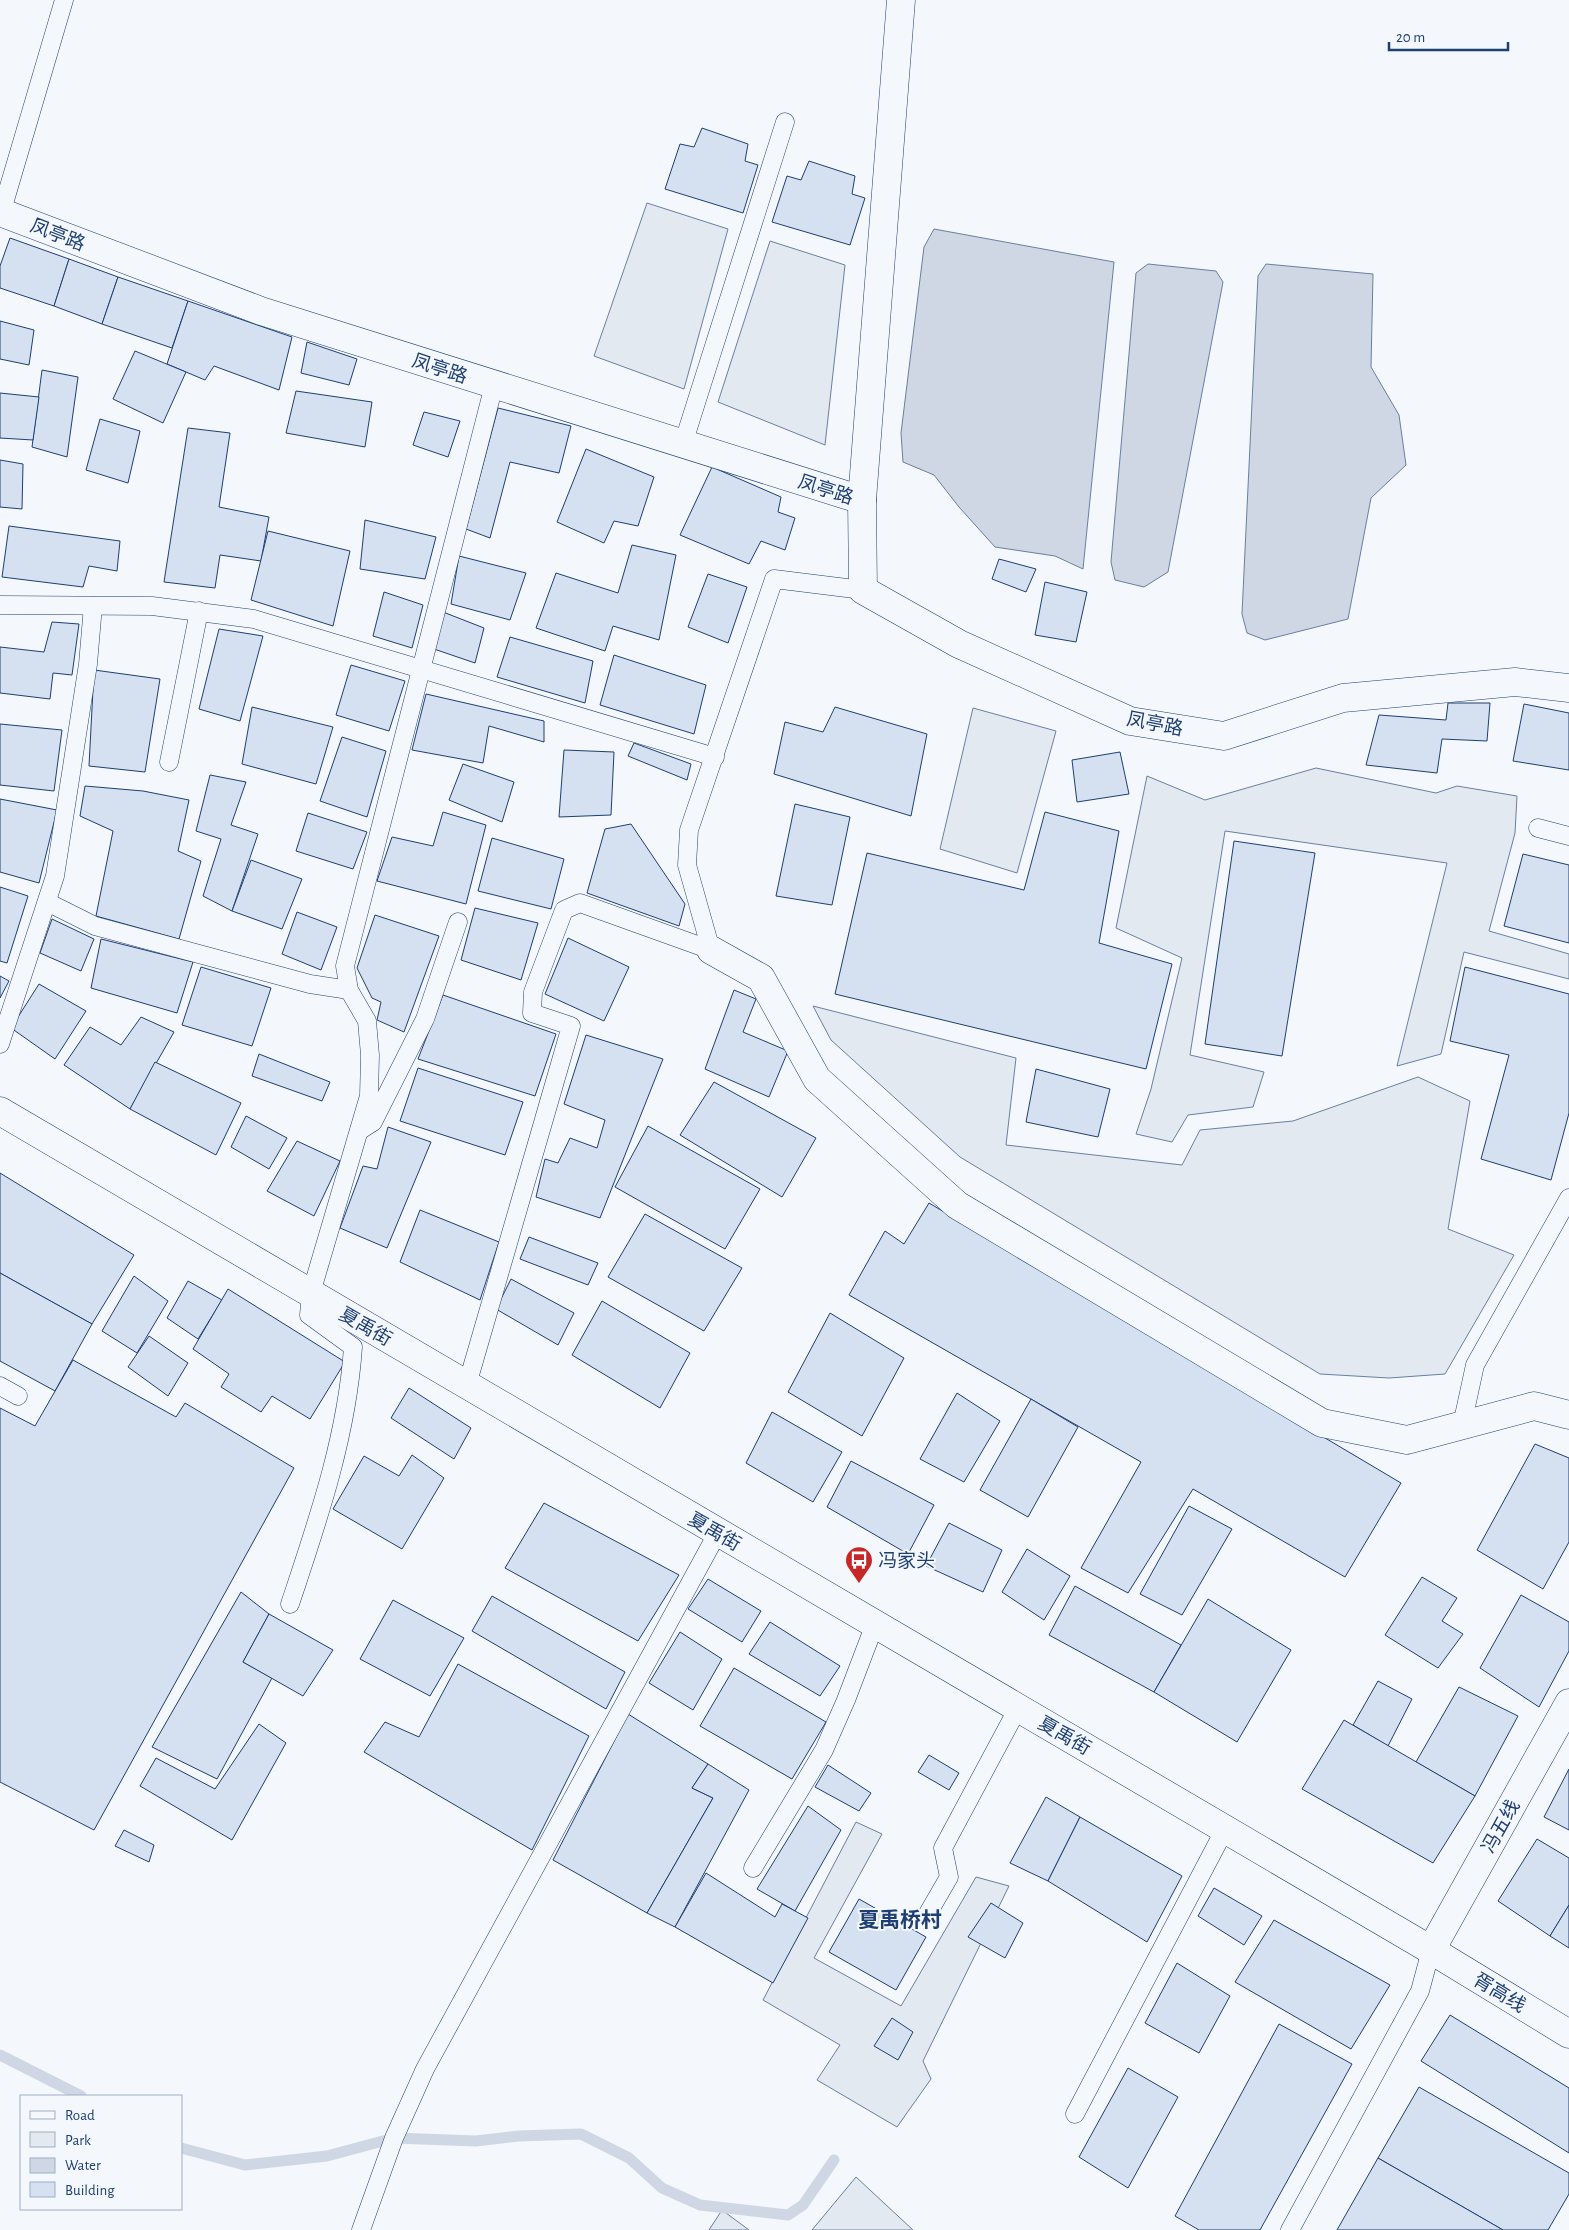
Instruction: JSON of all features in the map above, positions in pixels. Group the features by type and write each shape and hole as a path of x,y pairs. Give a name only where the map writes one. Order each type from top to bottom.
{"street":[{"path":"862,500 901,0"},
{"name":"凤亭路","path":"0,214 261,311 862,500 863,590 959,644 1130,721 1224,736 1343,698 1515,682 1569,688"},
{"path":"711,950 761,978 817,1079 957,1205 1322,1423 1407,1440 1534,1406 1569,1415"},
{"name":"夏禹街","path":"0,1111 1431,1950"},
{"name":"冯五线","path":"1431,1950 1569,1703"},
{"name":"胥高线","path":"1431,1950 1569,2034"}],"lane":[{"path":"0,214 64,0"},
{"path":"683,444 785,122"},
{"path":"290,1604 330,1482 351,1375 353,1347 309,1315 311,1293 369,1096 370,1055 367,1021 349,990 345,966 494,385"},
{"path":"711,950 687,865 689,830 774,579 863,590"},
{"path":"0,606 152,606 254,619 715,757"},
{"path":"0,1044 55,876 88,664 93,606"},
{"path":"169,762 198,611"},
{"path":"1538,828 1569,836"},
{"path":"47,902 95,926 310,984 349,990"},
{"path":"467,1385 571,1026 532,1012 533,992 564,910 580,903 711,950"},
{"path":"359,1131 373,1122 425,1019 458,922"},
{"path":"1462,1426 1475,1365 1569,1198"},
{"path":"0,1386 18,1396"},
{"path":"361,2230 394,2138 425,2069 718,1532"},
{"path":"753,1868 824,1750 846,1700 875,1624"},
{"path":"927,1915 949,1877 942,1848 1018,1708"},
{"path":"1075,2114 1224,1829"},
{"path":"1290,2230 1420,1990 1431,1950"}],"green space":[{"path":"647,203 728,229 684,389 594,356"},
{"path":"770,241 845,265 825,445 718,402"},
{"path":"973,708 1056,731 1017,873 940,849"},
{"path":"1316,768 1436,793 1457,786 1517,796 1515,833 1489,931 1569,954 1569,979 1464,952 1441,1054 1397,1066 1447,863 1225,831 1190,1055 1264,1072 1253,1107 1188,1115 1172,1142 1136,1134 1151,1089 1182,958 1116,928 1147,776 1205,800"},
{"path":"813,1006 1016,1058 1006,1145 1182,1165 1200,1130 1293,1121 1418,1077 1470,1101 1448,1229 1514,1255 1445,1374 1389,1378 1320,1374 960,1157 831,1040"},
{"path":"856,1822 882,1834 814,1958 901,2006 976,1877 1009,1886 923,2061 931,2079 897,2127 817,2080 840,2045 763,2000"},
{"path":"856,2177 913,2230 812,2230"},
{"path":"722,2210 749,2230 709,2230"}],"water":[{"path":"934,229 1114,262 1083,569 1055,556 995,547 959,507 934,475 903,462 901,433 924,247"},
{"path":"1148,264 1216,271 1223,282 1168,572 1144,587 1115,580 1111,562 1136,273"},
{"path":"1266,264 1373,274 1371,367 1399,415 1406,465 1371,498 1348,619 1265,640 1247,633 1242,614 1258,276"}],"building":[{"path":"702,128 748,144 745,161 758,165 743,213 665,189 680,144 694,147"},
{"path":"809,161 855,176 852,194 865,198 850,245 772,222 787,176 801,180"},
{"path":"10,238 69,259 54,306 0,288 0,266"},
{"path":"69,259 118,277 102,324 54,306"},
{"path":"118,277 188,301 172,348 102,324"},
{"path":"188,301 292,337 279,390 214,366 205,380 167,364"},
{"path":"0,321 34,330 29,365 0,359"},
{"path":"307,342 357,359 349,385 301,373"},
{"path":"135,351 186,372 163,423 113,399"},
{"path":"42,370 78,377 67,457 32,447"},
{"path":"296,391 372,402 365,447 286,433"},
{"path":"0,393 39,397 33,440 0,438"},
{"path":"498,408 571,426 559,473 510,462 490,538 466,529"},
{"path":"424,412 460,421 448,457 413,445"},
{"path":"100,419 140,431 128,483 86,470"},
{"path":"188,428 230,433 219,507 269,517 261,561 220,555 215,588 164,582"},
{"path":"586,449 654,477 638,526 614,521 604,543 557,522"},
{"path":"0,460 23,464 22,509 0,507"},
{"path":"712,467 781,497 778,512 795,518 785,550 761,541 749,564 680,535"},
{"path":"365,520 436,537 425,579 360,569"},
{"path":"9,526 120,541 117,571 89,566 83,587 2,577"},
{"path":"268,531 350,551 333,626 251,600"},
{"path":"632,545 676,555 659,640 613,626 605,651 536,628 556,573 618,593"},
{"path":"459,556 526,573 510,620 451,604"},
{"path":"999,559 1036,569 1026,592 992,579"},
{"path":"708,574 747,587 728,643 688,627"},
{"path":"1045,582 1087,592 1076,642 1035,635"},
{"path":"384,592 423,605 412,648 373,636"},
{"path":"443,612 484,628 475,663 434,649"},
{"path":"52,622 79,624 72,675 53,673 50,699 0,693 0,647 44,652"},
{"path":"219,629 263,636 240,721 199,709"},
{"path":"510,637 593,661 585,703 497,677"},
{"path":"614,655 706,685 694,734 600,705"},
{"path":"351,665 405,681 389,731 336,715"},
{"path":"94,670 160,679 145,772 89,766"},
{"path":"426,694 544,721 544,742 489,726 483,763 412,750"},
{"path":"1448,703 1490,703 1487,741 1442,739 1437,773 1366,765 1379,715 1446,720"},
{"path":"1524,704 1569,713 1569,770 1513,761"},
{"path":"252,707 333,727 316,784 242,764"},
{"path":"835,707 927,734 911,816 774,774 785,722 823,732"},
{"path":"0,724 62,730 54,791 0,785"},
{"path":"342,737 386,751 367,817 320,801"},
{"path":"634,743 691,764 687,780 628,756"},
{"path":"564,750 614,752 611,815 559,817"},
{"path":"1120,752 1129,794 1077,802 1072,760"},
{"path":"463,764 514,782 502,822 449,800"},
{"path":"210,775 246,782 231,825 258,834 232,911 203,896 221,839 196,831"},
{"path":"85,786 143,791 189,800 178,851 201,861 179,939 96,916 113,831 80,816"},
{"path":"0,799 57,810 39,883 0,872"},
{"path":"795,804 850,817 832,905 776,896"},
{"path":"443,812 486,825 466,904 377,881 392,837 433,846"},
{"path":"1045,812 1119,831 1099,943 1172,964 1146,1069 835,994 867,853 1024,890"},
{"path":"308,813 367,832 353,869 296,851"},
{"path":"631,824 685,904 679,926 587,893 605,829"},
{"path":"492,838 564,859 551,909 478,891"},
{"path":"1234,841 1315,853 1282,1056 1205,1044"},
{"path":"1523,854 1569,865 1569,943 1504,926"},
{"path":"251,860 302,879 282,929 232,911"},
{"path":"0,887 28,896 7,963 0,961"},
{"path":"475,908 538,923 521,980 461,960"},
{"path":"297,912 337,927 321,970 282,954"},
{"path":"375,915 439,936 404,1032 377,1020 381,1002 372,998 357,968"},
{"path":"52,919 94,939 81,971 40,953"},
{"path":"568,938 629,967 604,1021 545,994"},
{"path":"101,939 193,962 177,1013 91,988"},
{"path":"201,967 271,988 252,1046 182,1025"},
{"path":"1465,967 1569,994 1569,1113 1551,1180 1481,1159 1509,1055 1450,1041"},
{"path":"0,976 9,981 0,998"},
{"path":"39,984 86,1011 55,1059 11,1028"},
{"path":"734,990 756,999 743,1032 788,1051 769,1097 705,1069"},
{"path":"443,995 556,1034 535,1096 418,1059"},
{"path":"141,1017 174,1032 130,1109 64,1065 90,1027 121,1045"},
{"path":"586,1035 663,1059 600,1218 536,1197 545,1159 558,1163 570,1138 597,1148 605,1120 564,1104"},
{"path":"259,1054 330,1082 322,1101 252,1076"},
{"path":"155,1062 241,1103 216,1155 130,1109"},
{"path":"418,1068 523,1102 505,1155 400,1121"},
{"path":"1036,1069 1110,1089 1098,1137 1026,1122"},
{"path":"714,1082 816,1138 782,1197 680,1135"},
{"path":"246,1116 287,1138 269,1169 231,1147"},
{"path":"648,1126 760,1189 725,1249 615,1187"},
{"path":"388,1127 431,1142 387,1248 340,1228 363,1166 377,1169"},
{"path":"297,1141 340,1161 314,1216 267,1191"},
{"path":"0,1173 134,1255 92,1324 0,1273"},
{"path":"929,1203 1401,1483 1345,1577 1193,1489 1128,1593 1081,1568 1141,1462 849,1295 885,1231 904,1244"},
{"path":"420,1210 499,1242 480,1300 400,1262"},
{"path":"645,1214 742,1268 704,1331 608,1277"},
{"path":"529,1237 598,1263 588,1285 520,1259"},
{"path":"0,1273 92,1324 55,1391 0,1361"},
{"path":"134,1276 168,1301 137,1353 102,1331"},
{"path":"511,1279 574,1313 558,1345 496,1309"},
{"path":"188,1281 222,1300 198,1339 167,1318"},
{"path":"228,1289 345,1362 310,1419 272,1396 261,1412 221,1387 229,1374 193,1349"},
{"path":"602,1301 690,1353 660,1408 572,1355"},
{"path":"830,1313 904,1358 862,1436 788,1392"},
{"path":"149,1336 188,1363 168,1396 128,1367"},
{"path":"73,1360 176,1417 185,1403 294,1468 94,1830 0,1782 0,1408 35,1426"},
{"path":"409,1388 471,1428 454,1459 391,1418"},
{"path":"957,1393 1000,1421 964,1482 920,1459"},
{"path":"1031,1399 1078,1427 1028,1517 980,1490"},
{"path":"772,1412 842,1452 813,1502 746,1463"},
{"path":"1535,1444 1569,1458 1569,1542 1543,1589 1477,1550"},
{"path":"412,1455 444,1478 402,1549 333,1509 364,1456 399,1476"},
{"path":"851,1461 934,1505 908,1554 827,1507"},
{"path":"544,1503 679,1575 638,1641 505,1568"},
{"path":"1189,1506 1232,1529 1182,1615 1140,1594"},
{"path":"949,1523 1002,1550 983,1592 926,1566"},
{"path":"1027,1549 1070,1576 1044,1620 1002,1592"},
{"path":"1422,1577 1457,1598 1442,1621 1463,1634 1438,1668 1385,1635"},
{"path":"708,1579 761,1611 742,1642 688,1609"},
{"path":"1075,1586 1181,1645 1154,1692 1049,1635"},
{"path":"241,1592 269,1614 243,1662 272,1678 217,1779 152,1747"},
{"path":"1521,1595 1569,1622 1569,1651 1539,1707 1480,1668"},
{"path":"492,1596 625,1672 606,1709 472,1631"},
{"path":"1208,1599 1291,1650 1237,1742 1154,1692"},
{"path":"393,1600 464,1638 430,1696 360,1659"},
{"path":"269,1614 333,1650 303,1696 243,1662"},
{"path":"770,1622 840,1666 820,1696 749,1654"},
{"path":"680,1632 722,1659 693,1710 649,1683"},
{"path":"458,1664 589,1736 532,1850 364,1752 385,1722 419,1737"},
{"path":"734,1668 826,1722 792,1779 700,1726"},
{"path":"1378,1681 1412,1699 1388,1746 1353,1725"},
{"path":"1459,1687 1518,1716 1475,1796 1416,1762"},
{"path":"628,1714 708,1764 692,1788 713,1798 647,1913 553,1860"},
{"path":"1344,1720 1475,1796 1433,1863 1302,1789"},
{"path":"259,1724 286,1743 232,1840 140,1786 156,1758 215,1789"},
{"path":"929,1755 959,1773 949,1790 918,1772"},
{"path":"708,1764 749,1790 675,1927 647,1913 713,1798 692,1788"},
{"path":"828,1765 871,1793 859,1811 815,1787"},
{"path":"1569,1769 1569,1830 1544,1817"},
{"path":"1046,1797 1080,1817 1048,1881 1010,1863"},
{"path":"808,1806 841,1830 795,1911 757,1889"},
{"path":"1080,1817 1182,1876 1147,1942 1048,1881"},
{"path":"124,1830 154,1845 149,1862 115,1846"},
{"path":"1537,1839 1569,1858 1569,1905 1550,1936 1498,1901"},
{"path":"706,1873 775,1917 782,1904 808,1918 773,1983 675,1927"},
{"path":"1214,1888 1262,1916 1244,1945 1198,1916"},
{"path":"859,1899 926,1937 896,1990 829,1952"},
{"path":"991,1903 1023,1923 1005,1958 968,1937"},
{"path":"1569,1905 1569,1948 1550,1936"},
{"path":"1274,1920 1390,1985 1351,2049 1235,1982"},
{"path":"1177,1963 1230,1996 1199,2053 1145,2023"},
{"path":"1450,2015 1569,2088 1569,2153 1421,2061"},
{"path":"892,2018 913,2032 898,2060 874,2046"},
{"path":"1279,2024 1352,2064 1260,2230 1199,2230 1175,2216"},
{"path":"1128,2068 1178,2097 1128,2188 1079,2157"},
{"path":"1419,2087 1569,2173 1569,2194 1548,2230 1503,2230 1378,2158"},
{"path":"1378,2158 1503,2230 1337,2230"}],"waterway":[{"path":"0,2055 79,2095"},
{"path":"182,2148 245,2165 327,2156 394,2138 476,2141 519,2136 581,2134 629,2158 662,2188 700,2205 788,2215 803,2205 834,2160"}],"place":[{"name":"冯家头","path":"859,1584"}],"district":[{"name":"夏禹桥村","path":"900,1920"}]}
